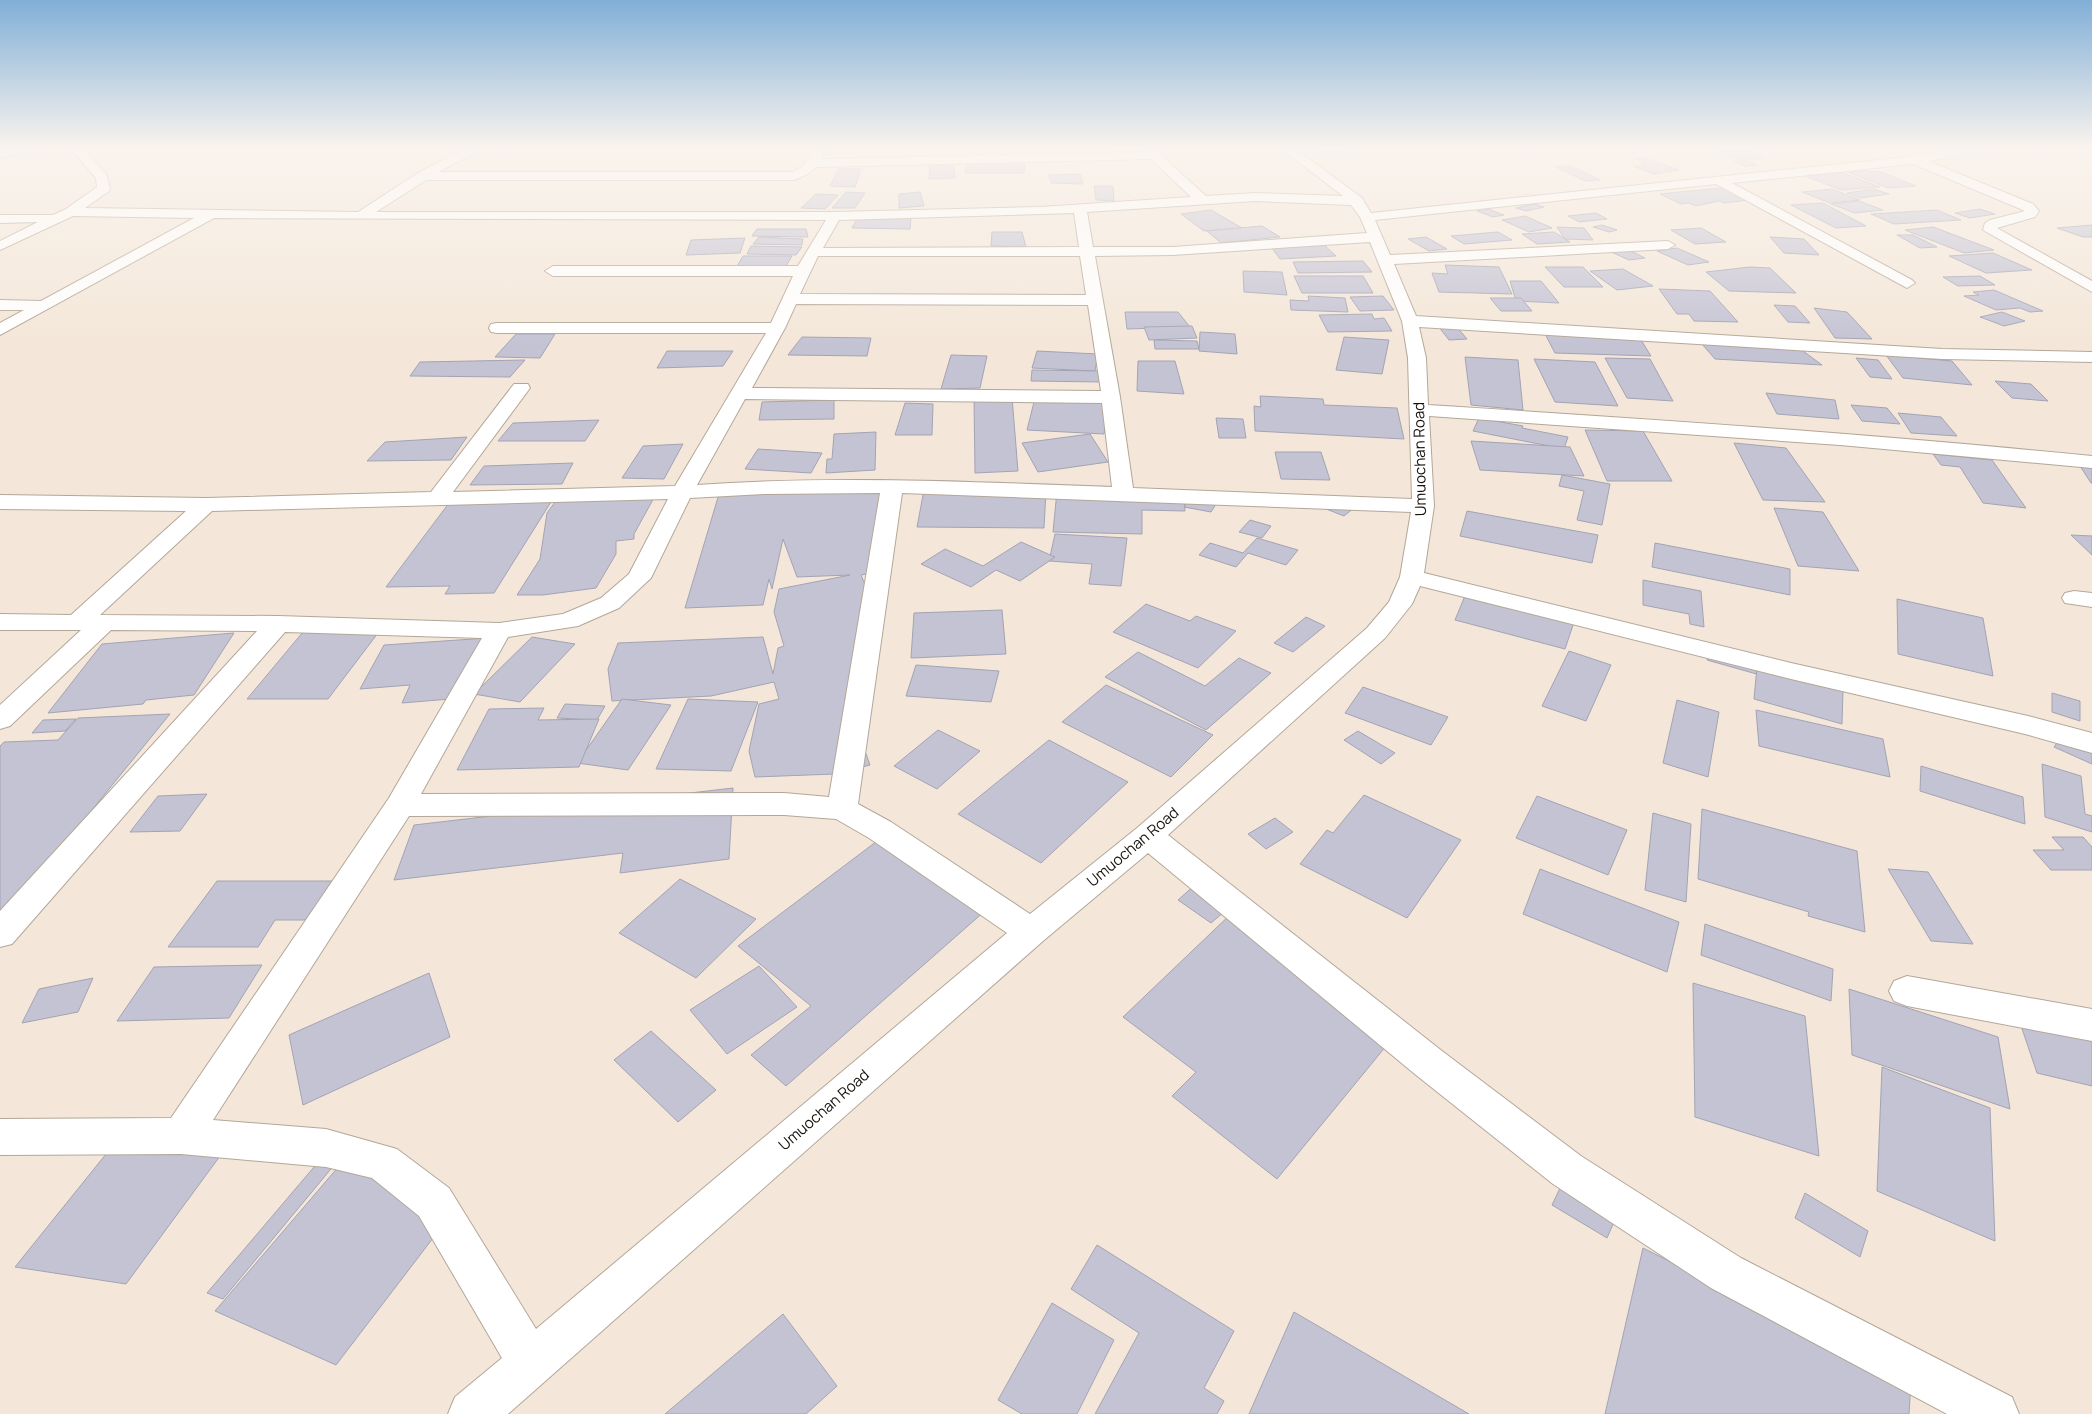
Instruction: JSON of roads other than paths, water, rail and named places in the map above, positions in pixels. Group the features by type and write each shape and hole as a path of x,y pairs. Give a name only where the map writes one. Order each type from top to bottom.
{"street":[{"path":"0,246 70,213"},
{"path":"117,213 361,216 835,216 958,213"},
{"path":"361,216 366,213"},
{"path":"1080,213 1111,397 1123,493"},
{"path":"1331,213 1371,229 1668,246"},
{"name":"Umuochan Road","path":"472,1414 530,1362 1031,932 1148,836 1376,633 1400,604 1412,577 1423,506 1417,358 1410,321 1371,229 1360,213"},
{"path":"813,252 1173,251 1371,229 1484,213"},
{"path":"1779,213 1907,283"},
{"path":"2031,213 1995,223 1990,226 1990,230 2092,286"},
{"path":"0,330 210,215"},
{"path":"0,622 278,624 498,631 569,621 610,603 638,578 682,492 777,328 803,271 835,216"},
{"path":"0,219 58,218"},
{"path":"553,272 803,271"},
{"path":"789,299 1095,300"},
{"path":"0,305 44,306"},
{"path":"1410,321 1942,354 2092,357"},
{"path":"497,328 777,328"},
{"path":"437,499 521,388"},
{"path":"741,392 1111,397"},
{"path":"1419,410 1942,446 2092,462"},
{"path":"842,809 892,486"},
{"path":"0,502 206,505 682,492 746,487 892,486 1123,493 1423,506"},
{"path":"77,623 206,505"},
{"path":"1412,577 1791,671 2028,725 2092,743"},
{"path":"0,720 104,623"},
{"path":"0,934 278,624"},
{"path":"181,1136 400,806 498,631"},
{"path":"400,806 784,804 842,809 880,830 1031,932"},
{"path":"1148,836 1429,1063 1567,1170 1726,1273 1953,1404 1995,1414"},
{"path":"1907,991 2092,1026"},
{"path":"5,1144 181,1136 326,1148 383,1162 434,1202 530,1362"}]}
